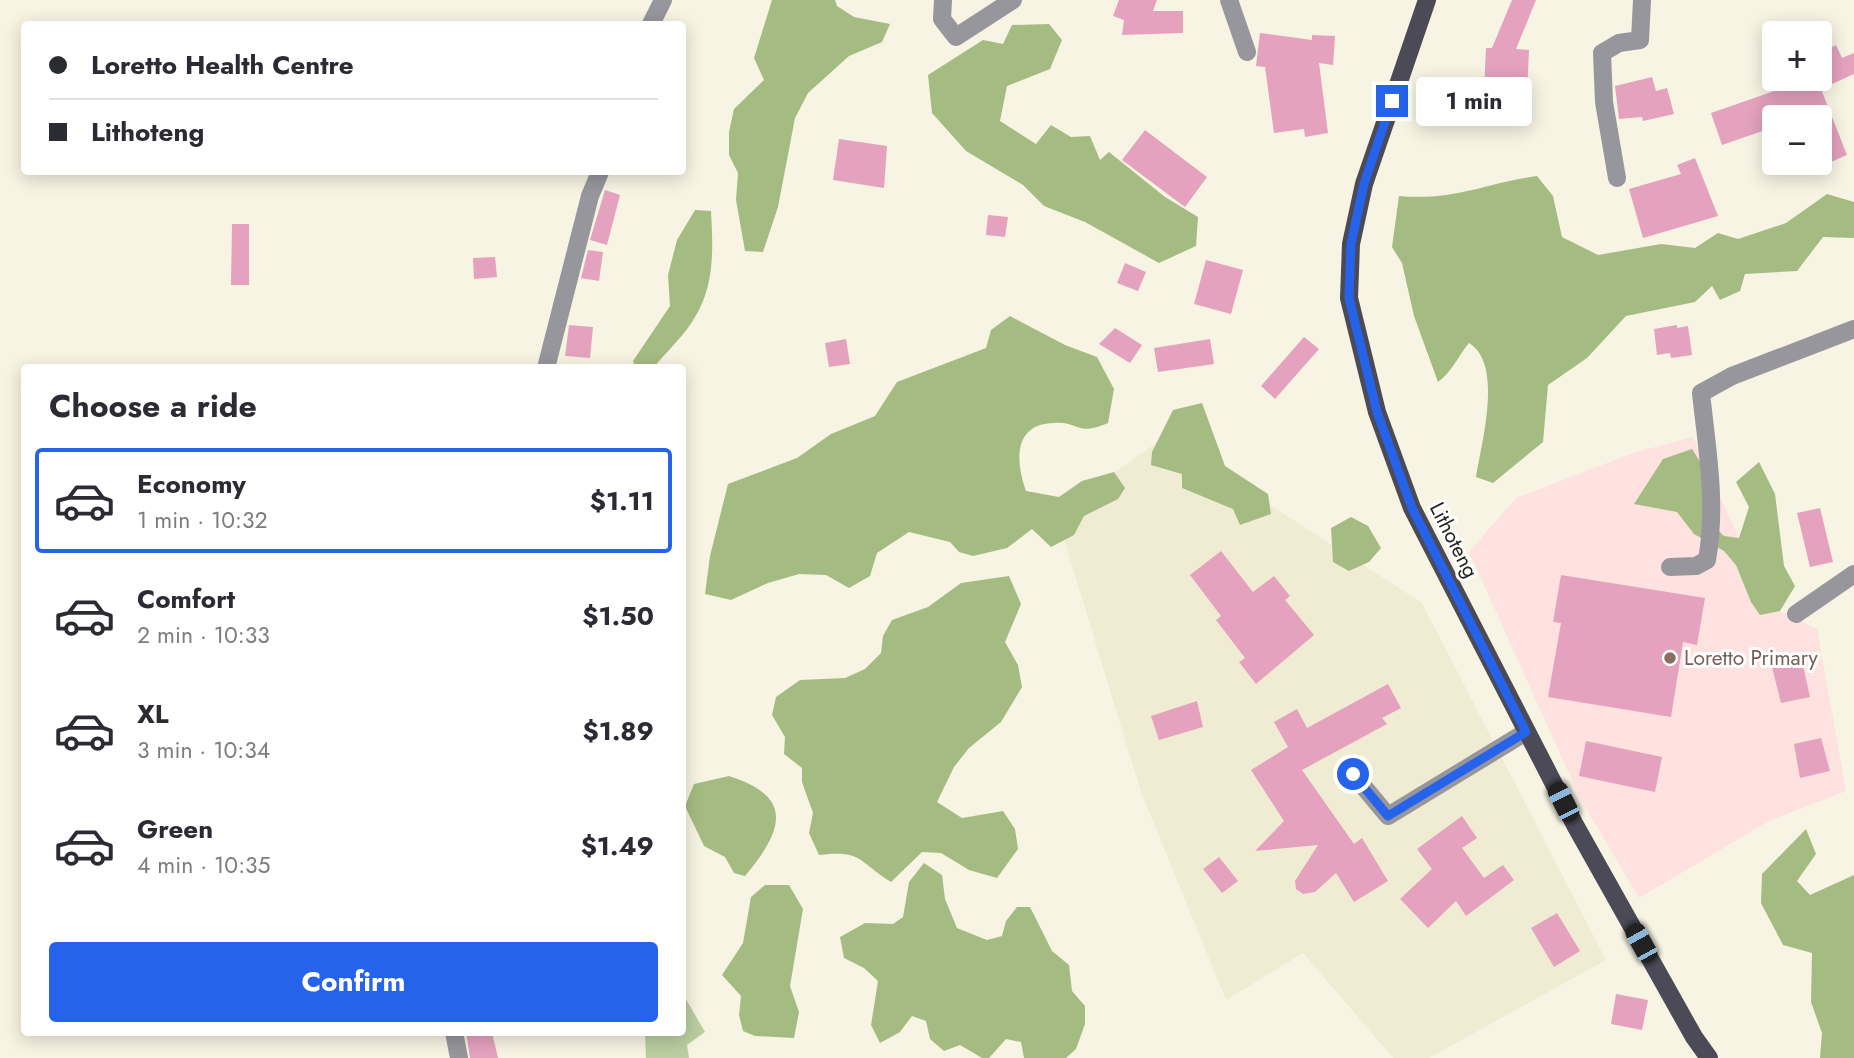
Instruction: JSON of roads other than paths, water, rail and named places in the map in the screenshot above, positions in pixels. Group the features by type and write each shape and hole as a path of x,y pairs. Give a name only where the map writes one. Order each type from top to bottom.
{"main road":[{"name":"Lithoteng","path":"1427,0 1364,184 1351,244 1349,298 1377,412 1412,508 1526,732 1588,849 1694,1037 1709,1058"}],"street":[{"path":"652,21 663,0"},
{"path":"943,0 942,19 956,37 1013,0"},
{"path":"1229,0 1247,52"},
{"path":"1617,178 1604,102 1602,53 1619,43 1640,40 1642,0"},
{"path":"547,364 587,208 599,175"},
{"path":"1670,567 1696,566 1707,560 1712,534 1711,481 1700,393 1732,376 1854,329"},
{"path":"1796,614 1854,574"},
{"path":"1353,774 1388,816 1526,732"},
{"path":"455,1036 459,1058"}],"place":[{"name":"Loretto Primary","path":"1670,658"}]}
